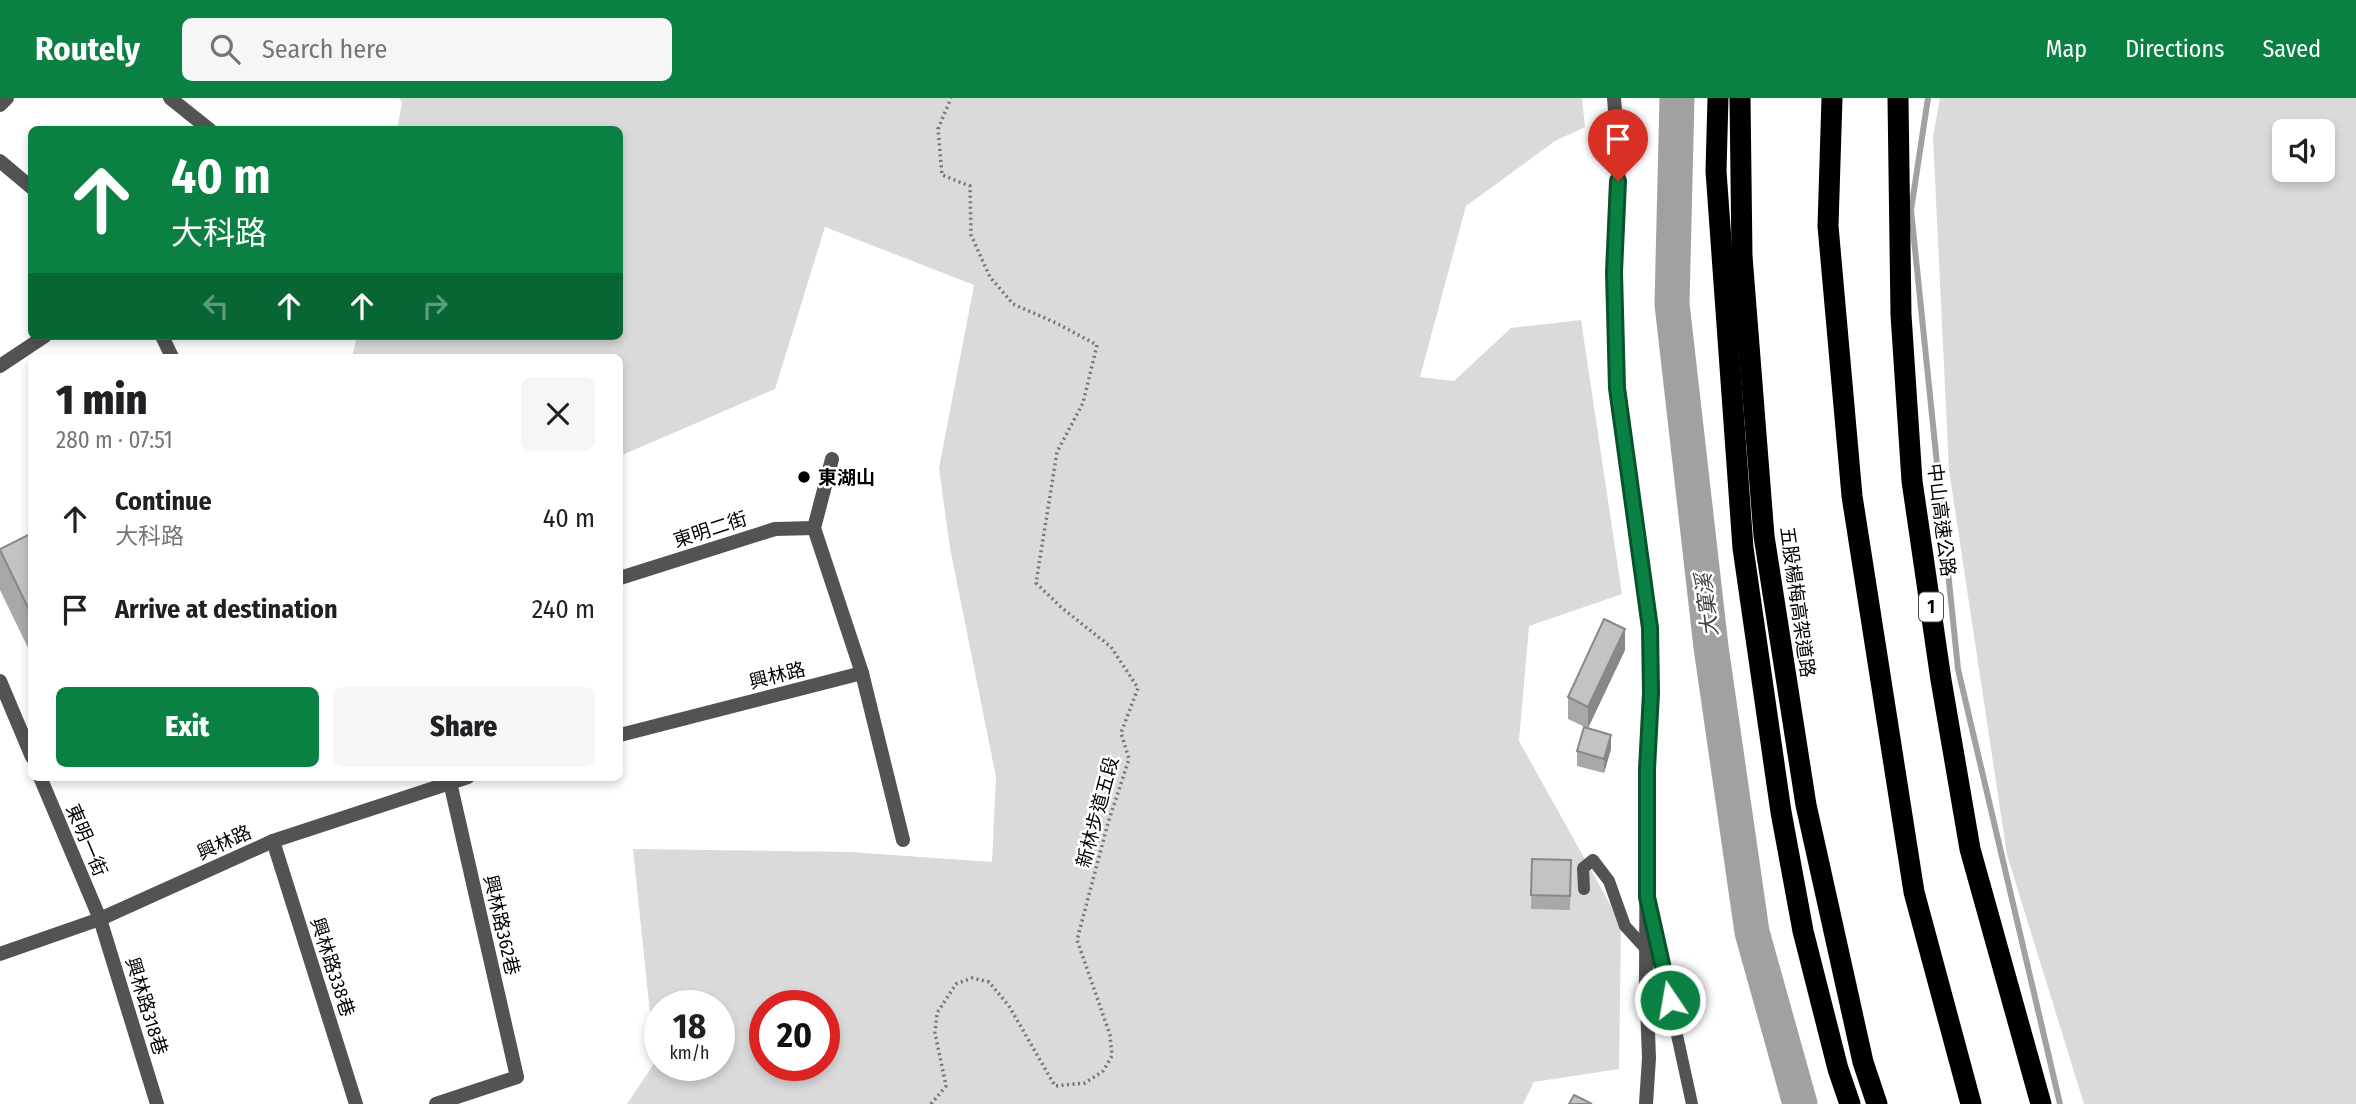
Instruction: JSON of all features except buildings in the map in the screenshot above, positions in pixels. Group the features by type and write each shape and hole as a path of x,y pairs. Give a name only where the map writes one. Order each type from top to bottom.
{"highway":[{"path":"1718,98 1716,171 1742,548 1781,812 1803,931 1838,1069 1850,1104"},
{"name":"五股楊梅高架道路","path":"1740,98 1742,256 1764,536 1805,805 1863,1062 1877,1104"},
{"path":"1832,98 1828,226 1852,496 1914,892 1971,1104"},
{"name":"中山高速公路","path":"1898,98 1901,315 1912,481 1941,680 1970,849 2041,1104"}],"street":[{"path":"0,105 7,98"},
{"path":"170,98 205,126"},
{"path":"1614,98 1619,162 1614,272 1617,388 1650,628 1646,949 1649,1058 1646,1104"},
{"path":"0,162 28,185"},
{"path":"0,366 39,340"},
{"path":"832,459 814,528 862,673 903,839"},
{"name":"東明二街","path":"623,577 775,528 814,528"},
{"name":"興林路","path":"623,735 862,673"},
{"path":"0,681 28,744"},
{"name":"東明一街","path":"42,781 100,919"},
{"name":"興林路","path":"0,954 100,919 273,841 454,781"},
{"name":"興林路362巷","path":"436,1104 517,1077 450,782"},
{"name":"興林路338巷","path":"273,841 356,1104"},
{"name":"興林路318巷","path":"100,919 157,1104"}],"lane":[{"path":"1584,889 1583,868 1593,860 1609,881 1625,926 1646,949"},
{"path":"1647,897 1692,1104"}],"path":[{"name":"新林步道五段","path":"931,1104 946,1086 935,1033 937,1013 956,984 972,978 989,982 1009,1006 1055,1086 1085,1083 1103,1071 1112,1056 1110,1035 1077,940 1108,823 1129,759 1121,733 1138,688 1111,647 1062,608 1036,583 1057,452 1083,403 1097,345 1013,304 990,277 971,235 970,186 942,175 938,129 951,98"}],"shaded area":[{"path":"399,98 1582,98 1585,127 1555,141 1466,206 1420,377 1454,381 1511,328 1581,320 1622,594 1529,626 1519,741 1621,924 1619,1069 1534,1082 1523,1104 627,1104 644,1078 644,1081 735,1081 735,990 648,990 633,849 850,852 992,862 996,777 950,548 939,468 974,285 825,227 775,389 623,455 623,354 353,354 356,340 623,340 623,126 398,126 402,103"},
{"path":"1940,98 2356,98 2356,1104 2084,1104 2007,855 1949,470 1933,137"}],"waterway":[{"name":"大窠溪","path":"1677,98 1672,304 1711,647 1752,932 1800,1104"},
{"path":"1928,98 1911,210 1958,669 2060,1104"}],"place":[{"name":"東湖山","path":"804,477"}],"route":[{"path":"1618,181 1614,272 1617,388 1650,628 1647,897 1670,1000"}]}
